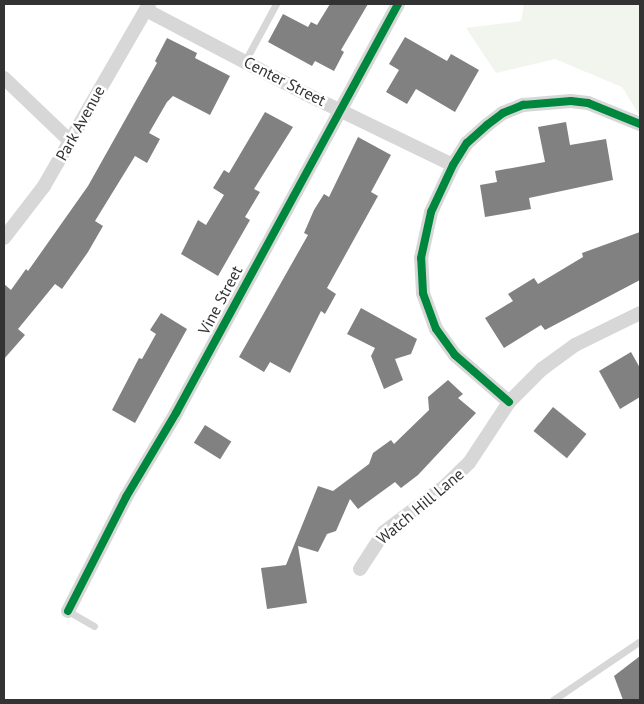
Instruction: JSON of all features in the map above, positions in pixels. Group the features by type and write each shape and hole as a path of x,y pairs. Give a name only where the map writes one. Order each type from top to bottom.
{"street":[{"name":"Vine Street","path":"68,611 126,497 176,413 398,4"},
{"name":"Center Street","path":"147,7 245,61 453,165"},
{"name":"Park Avenue","path":"4,238 44,186 147,7"},
{"path":"4,78 70,140"},
{"path":"508,402 455,355 436,329 423,294 421,258 431,212 453,165 467,144 487,126 503,113 523,105 571,101 603,107 640,124"},
{"name":"Watch Hill Lane","path":"360,569 384,532 445,486 469,463 508,402 542,369 575,345 640,313"}],"lane":[{"path":"245,61 276,4"},
{"path":"68,611 94,626"},
{"path":"553,700 640,641"}],"shaded area":[{"path":"524,4 640,4 640,116 622,87 555,59 496,73 466,28 521,21"}],"building":[{"path":"330,4 368,4 341,50 344,52 334,71 315,61 312,66 268,42 283,14 308,27 311,22 317,25"},
{"path":"405,37 447,61 451,54 479,70 455,112 416,89 407,104 386,92 399,70 389,64"},
{"path":"167,38 197,53 195,58 230,76 210,115 173,96 167,102 149,133 160,139 147,163 135,156 95,221 103,226 88,252 62,289 55,284 18,329 25,335 4,359 4,284 11,290 26,269 28,271 88,186 157,63 155,61"},
{"path":"265,112 293,127 254,189 260,192 245,217 250,220 218,276 181,254 198,220 206,225 224,195 213,188 224,170 229,173"},
{"path":"566,122 570,145 606,139 613,180 529,198 531,209 485,217 480,185 497,182 495,171 545,162 538,127"},
{"path":"358,137 391,155 371,192 378,196 327,288 336,294 325,314 321,311 290,373 270,362 264,372 239,357 308,235 304,233 314,210 324,194 329,197"},
{"path":"640,232 640,280 545,330 541,325 504,348 485,318 513,301 508,294 534,278 538,284 583,257 582,253"},
{"path":"361,308 417,339 411,354 395,359 403,380 384,389 371,356 375,348 347,334"},
{"path":"161,313 187,329 135,423 112,410 139,358 142,359 156,334 150,330"},
{"path":"631,352 640,368 640,397 620,409 599,371"},
{"path":"448,380 463,394 458,398 476,413 418,475 401,488 395,482 358,509 350,499 336,531 327,534 318,552 298,546 307,603 267,609 261,568 286,565 318,486 333,491 369,464 373,453 391,440 394,444 429,410 428,397"},
{"path":"553,407 586,434 567,458 533,431"},
{"path":"205,425 231,441 220,459 194,443"},
{"path":"640,656 640,700 623,700 614,676"}],"cycle path":[{"path":"68,611 126,497 176,413 398,4"},
{"path":"509,402 455,355 436,329 423,293 421,258 431,212 453,165 467,143 487,125 503,113 523,105 571,101 588,103 640,124"}]}
